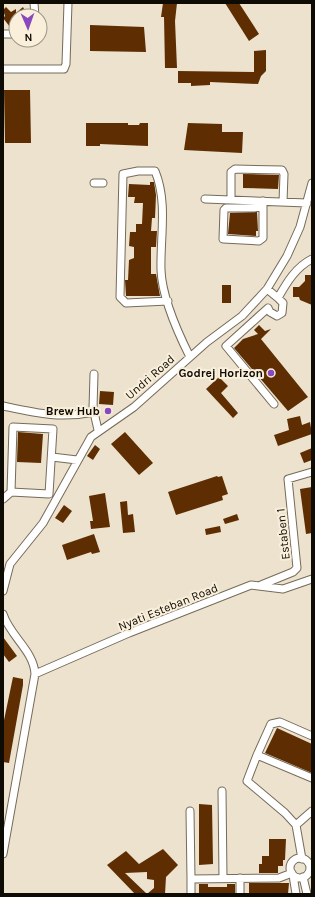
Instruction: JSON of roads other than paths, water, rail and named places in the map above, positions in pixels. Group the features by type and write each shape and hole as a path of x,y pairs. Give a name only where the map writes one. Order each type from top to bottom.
{"street":[{"path":"3,70 64,69 66,64 68,3"},
{"path":"231,200 231,172 235,170 282,170 284,174 283,202"},
{"path":"168,301 126,303 120,297 124,174 138,171 155,171 161,186 161,272 177,332 190,357"},
{"path":"94,183 103,183"},
{"name":"Undri Road","path":"3,591 6,564 43,523 91,437 98,430 134,406 190,357 242,316 256,299 267,289 287,256 300,227 312,183"},
{"path":"205,199 263,203 307,203"},
{"path":"263,203 263,238 259,241 223,239 224,210 226,208 254,208 263,203"},
{"path":"278,298 287,282 297,270 312,259"},
{"path":"256,299 268,308 270,312 277,316 282,313 283,303 267,289"},
{"path":"268,308 226,346 274,404"},
{"path":"94,374 94,412 98,430"},
{"path":"3,406 47,415 73,416 94,412"},
{"path":"3,499 11,492 49,494 53,429 13,427 11,492"},
{"path":"52,457 77,460"},
{"name":"Estaben 1","path":"259,586 293,572 298,568 288,479 312,472"},
{"name":"Nyati Esteban Road","path":"35,674 129,633 251,585 283,589 312,579"},
{"path":"3,614 8,625 33,661 35,674 3,854"},
{"path":"302,859 296,825 285,813 248,781 257,755 271,724 280,722 312,736"},
{"path":"257,755 312,778"},
{"path":"222,791 223,878"},
{"path":"190,811 191,894"},
{"path":"296,825 312,812"},
{"path":"292,874 298,878 303,877 311,871 307,862 302,859 296,859 291,864 292,874 296,894"},
{"path":"191,879 279,878 292,874"},
{"path":"303,877 307,894"},
{"path":"240,878 240,894"}],"place":[{"name":"Godrej Horizon","path":"271,373"},
{"name":"Brew Hub","path":"108,411"}]}
